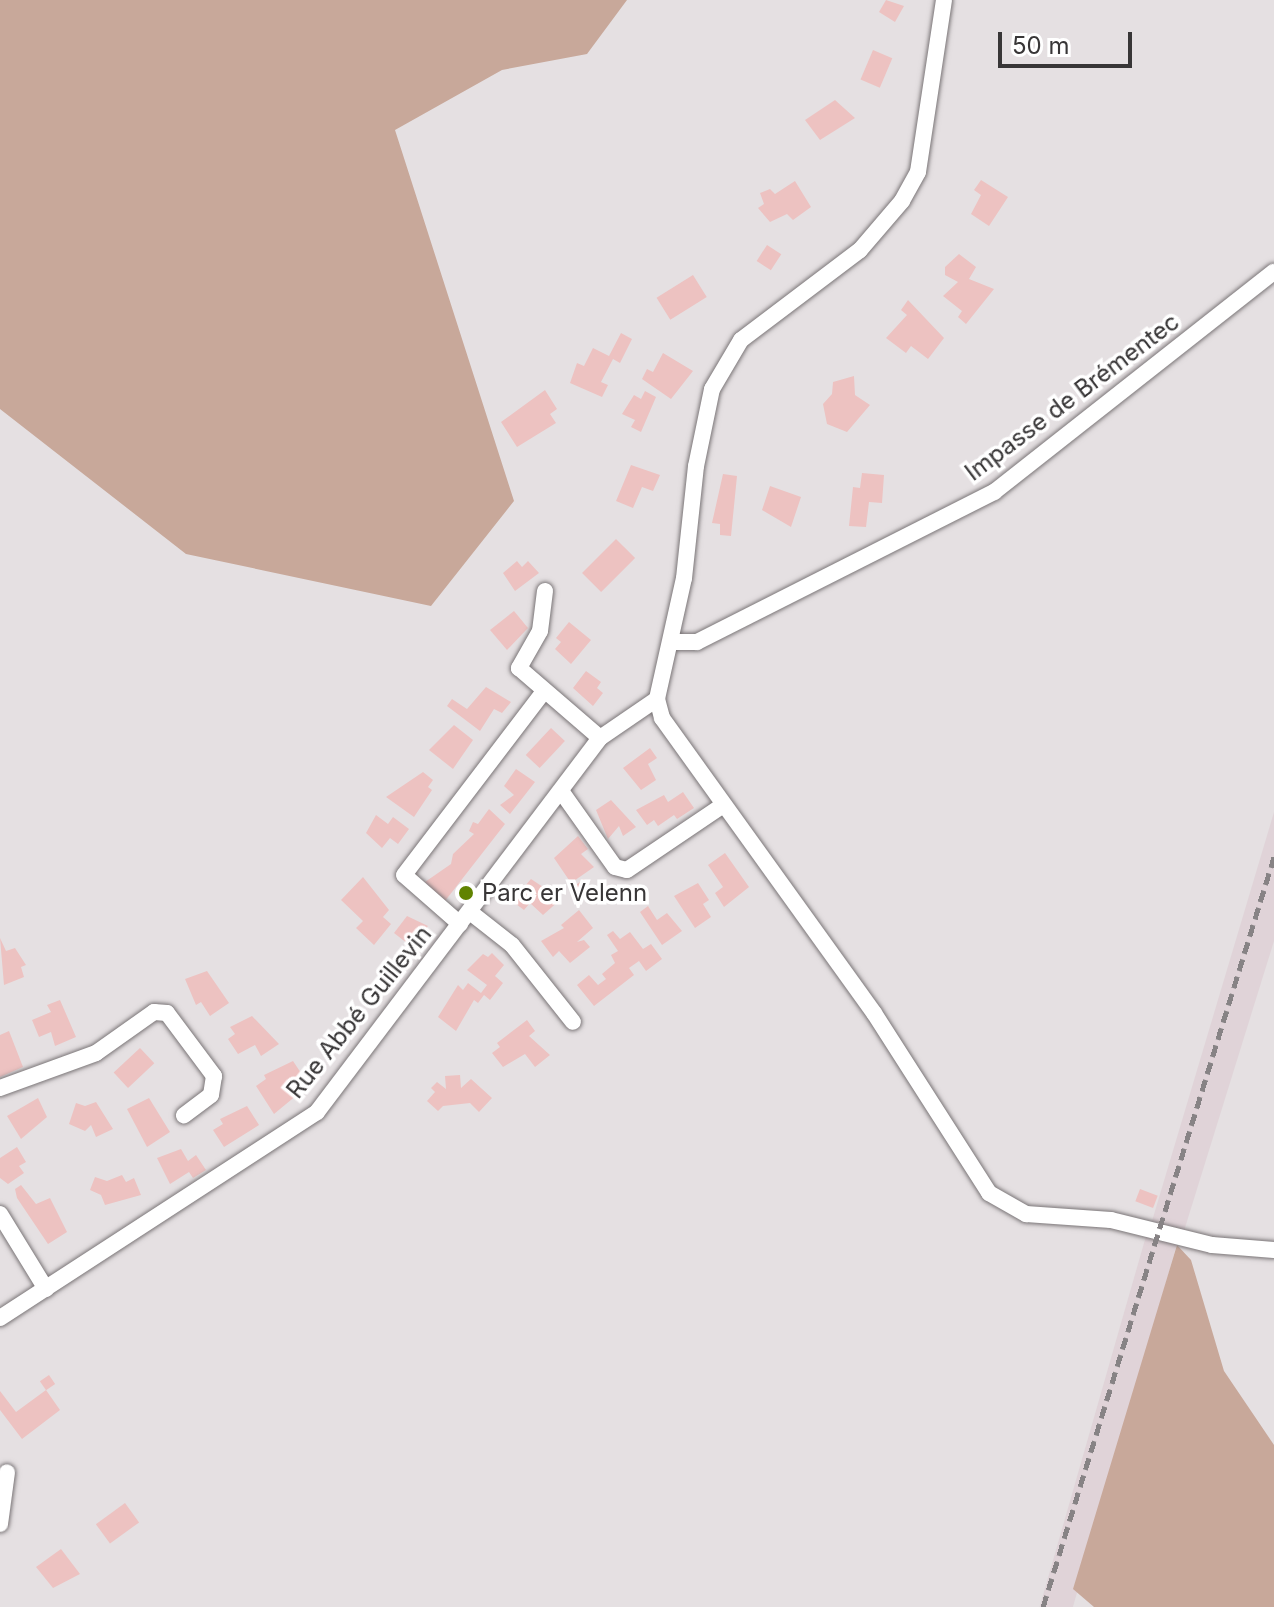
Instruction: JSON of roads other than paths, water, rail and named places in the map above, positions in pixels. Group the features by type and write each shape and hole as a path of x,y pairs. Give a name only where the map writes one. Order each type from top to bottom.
{"street":[{"path":"944,0 918,172 902,201 860,250 741,340 720,368 707,402 673,642 657,699 662,718 722,806 874,1013 957,1149 998,1201 1026,1214 1111,1220 1212,1245 1274,1250"},
{"name":"Impasse de Brémentec","path":"673,642 697,642 994,492 1274,272"},
{"path":"545,591 546,613 519,668 600,738"},
{"path":"544,691 404,875 465,918 512,945 573,1022"},
{"name":"Rue Abbé Guillevin","path":"0,1318 317,1112 600,738 657,699"},
{"path":"561,791 615,867 627,870 722,806"},
{"path":"0,1088 96,1053 154,1012 167,1013 214,1076 211,1095 184,1115"},
{"path":"0,1214 46,1289"},
{"path":"0,1524 7,1472"}],"railway":[{"path":"1043,1607 1274,857"}],"place":[{"name":"Parc er Velenn","path":"466,893"}]}
